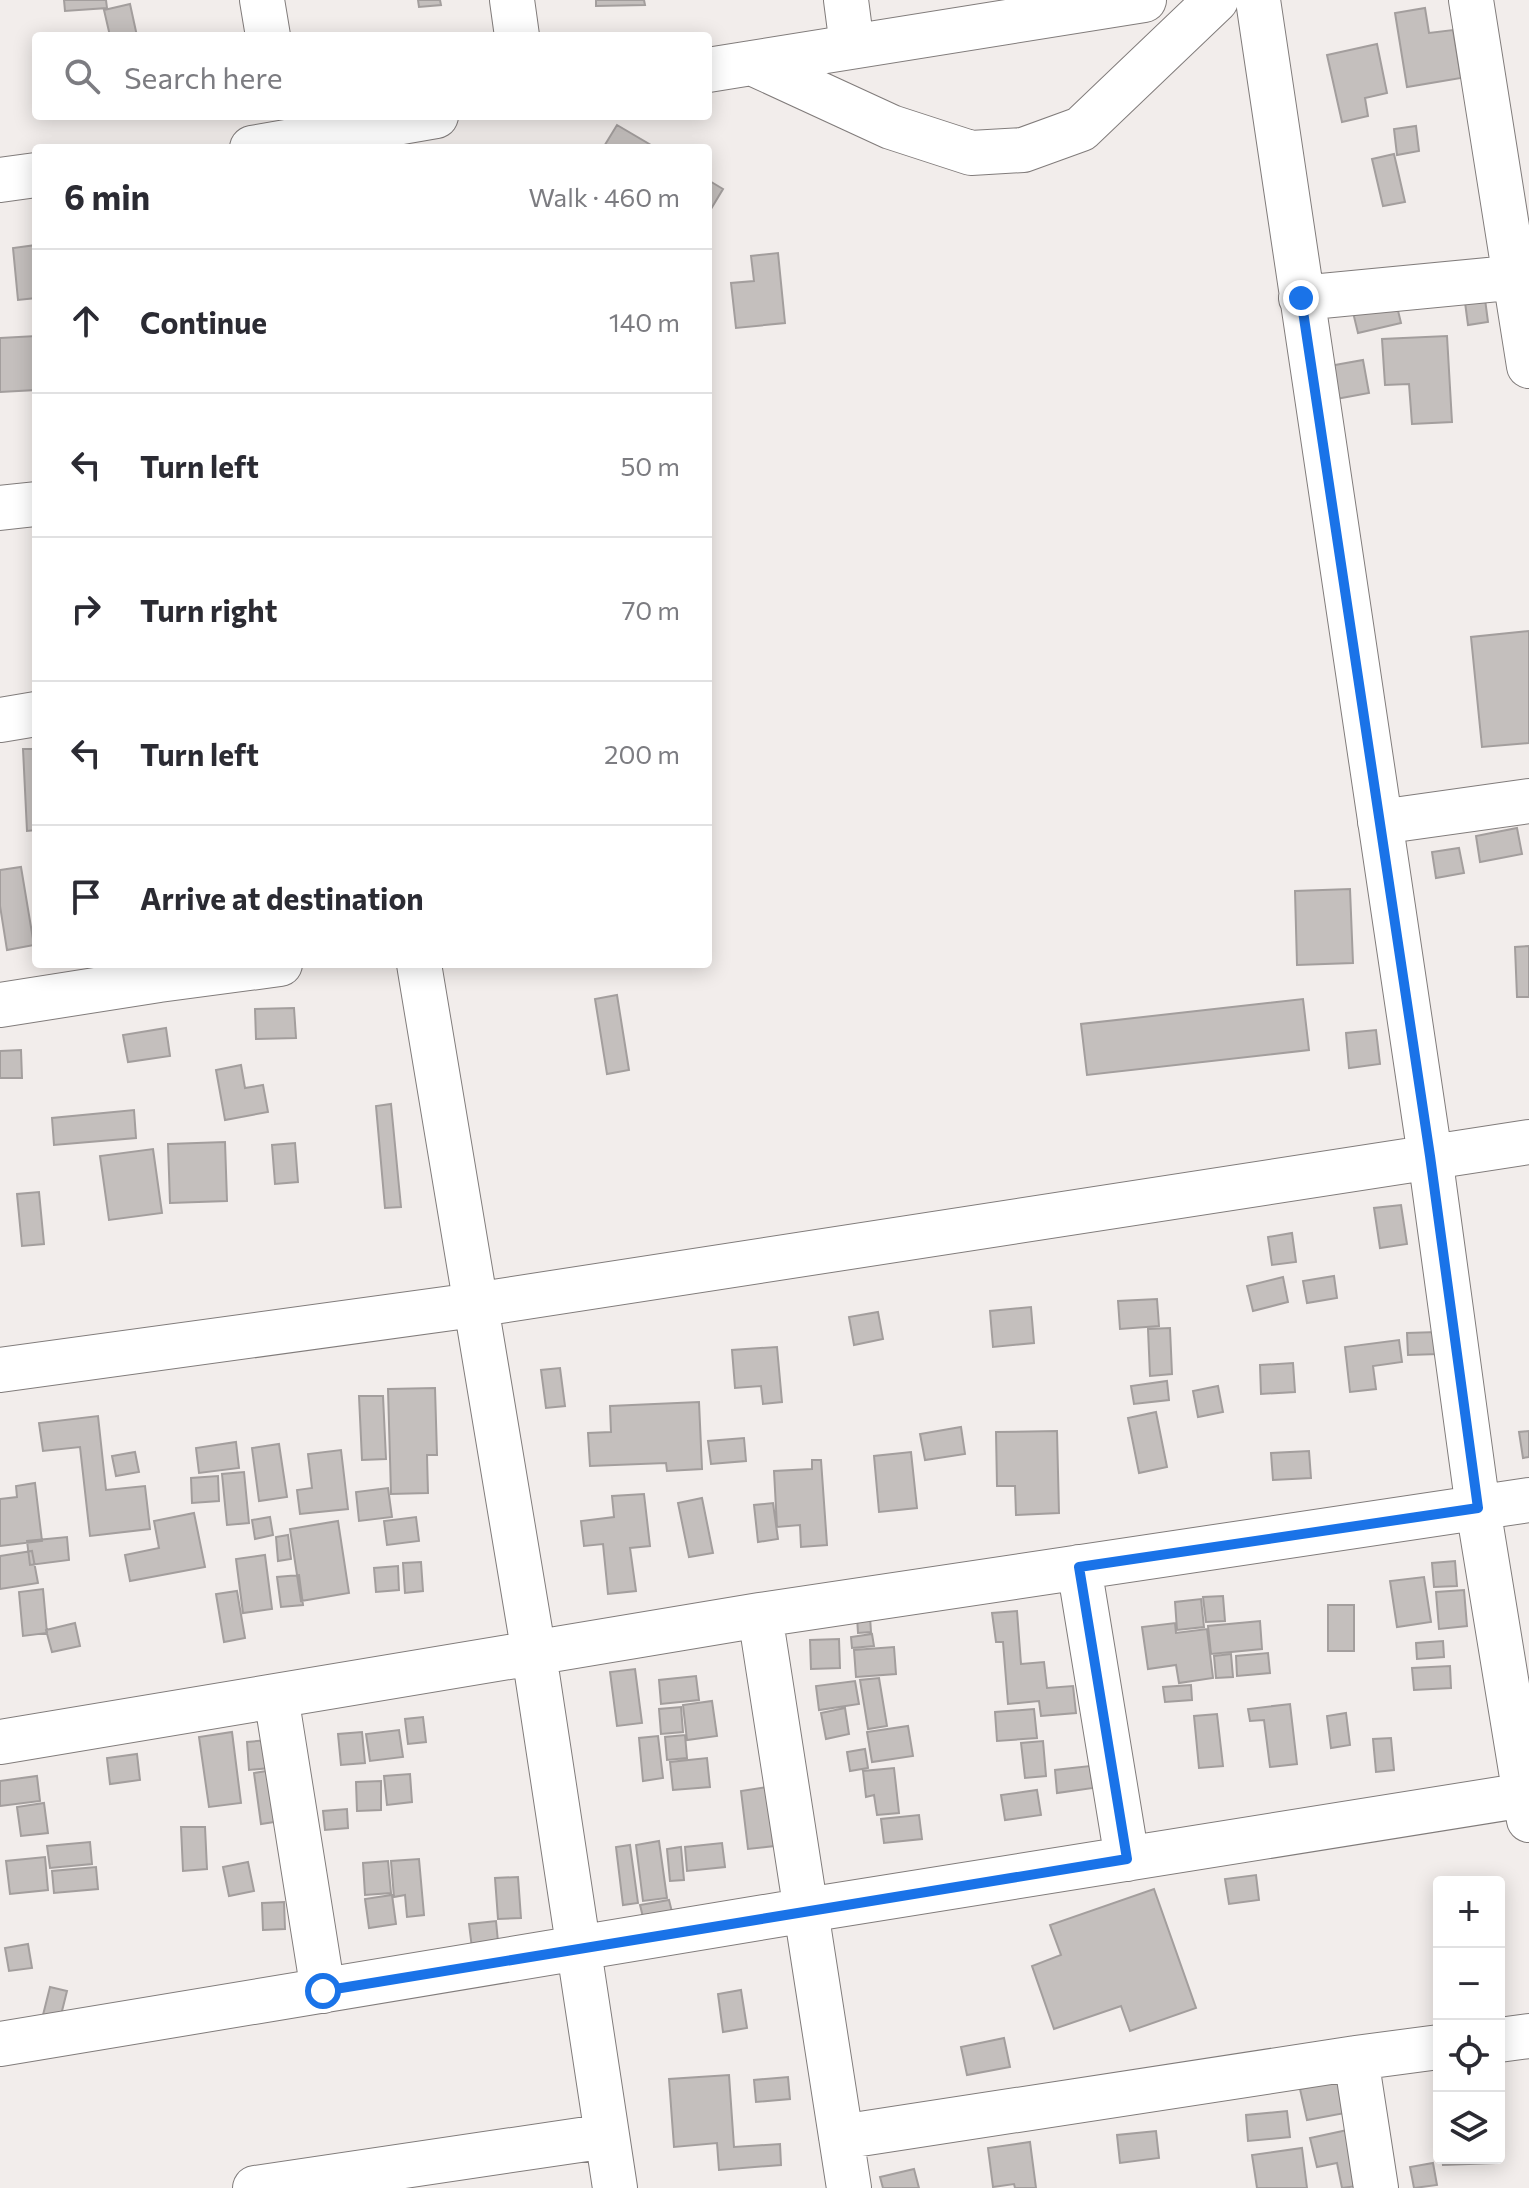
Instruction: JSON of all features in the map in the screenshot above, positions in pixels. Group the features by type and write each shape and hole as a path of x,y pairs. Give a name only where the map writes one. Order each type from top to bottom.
{"street":[{"path":"262,0 267,32"},
{"path":"512,0 516,32"},
{"path":"846,0 852,46"},
{"path":"712,69 1144,0"},
{"path":"752,63 891,127 958,149 971,153 1023,150 1081,129 1216,0"},
{"path":"0,2044 1127,1859 1527,1808 1478,1508 1430,1156 1258,0"},
{"path":"1471,0 1522,277 1529,366"},
{"path":"275,139 408,120"},
{"path":"0,180 32,176"},
{"path":"1301,298 1522,277"},
{"path":"0,508 32,504"},
{"path":"0,720 32,715"},
{"path":"1380,822 1529,801"},
{"path":"0,1005 158,972 219,968"},
{"path":"420,968 534,1654 615,2188"},
{"path":"0,1370 474,1305 1529,1142"},
{"path":"0,1742 760,1615 1529,1500"},
{"path":"1079,1567 1127,1859"},
{"path":"760,1615 849,2188"},
{"path":"276,1696 323,1991"},
{"path":"1505,2039 1529,2036"},
{"path":"841,2137 1433,2048"},
{"path":"1356,2058 1376,2188"},
{"path":"255,2188 607,2136"}],"building":[{"path":"64,0 106,0 107,8 65,11"},
{"path":"418,0 440,0 441,5 419,7"},
{"path":"596,0 644,0 645,5 596,6"},
{"path":"130,4 136,32 109,32 104,10"},
{"path":"1425,8 1429,33 1453,30 1461,78 1407,87 1395,13"},
{"path":"1377,44 1387,93 1365,98 1368,116 1342,122 1327,55"},
{"path":"617,125 649,144 605,144"},
{"path":"1416,126 1419,151 1397,155 1394,129"},
{"path":"1394,154 1405,202 1383,206 1372,159"},
{"path":"712,182 723,189 712,207"},
{"path":"32,246 32,298 18,300 13,248"},
{"path":"778,253 785,323 736,328 731,283 754,281 751,256"},
{"path":"1483,284 1488,322 1468,325 1463,287"},
{"path":"1394,294 1401,323 1358,333 1351,304"},
{"path":"32,336 32,390 0,392 0,338"},
{"path":"1447,336 1452,422 1412,424 1409,384 1385,385 1382,339"},
{"path":"1363,360 1369,393 1325,401 1318,368"},
{"path":"1529,631 1529,743 1482,747 1471,637"},
{"path":"23,749 32,749 32,830 27,831"},
{"path":"1517,828 1522,854 1480,862 1476,836"},
{"path":"1459,848 1464,873 1436,878 1432,852"},
{"path":"21,867 32,945 7,950 0,906 0,870"},
{"path":"1350,889 1353,963 1297,965 1295,891"},
{"path":"1529,946 1529,997 1517,997 1515,947"},
{"path":"617,995 629,1070 607,1074 595,999"},
{"path":"1303,999 1309,1050 1087,1075 1081,1024"},
{"path":"294,1008 296,1038 256,1039 255,1009"},
{"path":"166,1028 170,1056 128,1062 123,1035"},
{"path":"1376,1030 1380,1064 1349,1068 1346,1033"},
{"path":"21,1050 22,1078 0,1078 0,1051"},
{"path":"241,1065 245,1088 263,1085 268,1112 225,1120 216,1070"},
{"path":"391,1104 401,1207 385,1208 376,1106"},
{"path":"134,1110 136,1138 54,1145 52,1118"},
{"path":"225,1142 227,1201 170,1203 168,1144"},
{"path":"295,1143 298,1182 275,1184 272,1145"},
{"path":"153,1149 162,1213 109,1220 100,1156"},
{"path":"39,1192 44,1244 22,1246 17,1194"},
{"path":"1401,1205 1407,1244 1380,1248 1374,1208"},
{"path":"1292,1233 1296,1262 1272,1265 1268,1237"},
{"path":"1334,1276 1337,1298 1307,1303 1303,1281"},
{"path":"1283,1277 1288,1302 1253,1311 1247,1286"},
{"path":"1157,1299 1159,1326 1120,1329 1118,1301"},
{"path":"1031,1307 1034,1343 993,1347 990,1311"},
{"path":"878,1312 883,1339 854,1345 849,1317"},
{"path":"1170,1328 1172,1374 1150,1376 1148,1329"},
{"path":"1437,1332 1438,1354 1408,1355 1407,1333"},
{"path":"1399,1340 1402,1362 1373,1366 1376,1389 1350,1392 1345,1347"},
{"path":"777,1347 782,1402 763,1404 761,1386 735,1388 732,1350"},
{"path":"1293,1363 1295,1392 1261,1394 1260,1365"},
{"path":"560,1368 565,1406 546,1408 541,1370"},
{"path":"1167,1381 1169,1400 1134,1404 1131,1386"},
{"path":"1218,1386 1223,1412 1198,1417 1193,1391"},
{"path":"435,1388 437,1455 427,1455 428,1493 391,1494 388,1389"},
{"path":"359,1396 383,1396 386,1459 362,1460"},
{"path":"699,1402 702,1469 667,1471 666,1463 590,1466 588,1433 611,1432 610,1406"},
{"path":"1156,1412 1167,1467 1139,1473 1128,1418"},
{"path":"98,1416 106,1490 145,1486 150,1529 90,1536 80,1447 43,1451 39,1423"},
{"path":"961,1427 965,1454 925,1460 920,1434"},
{"path":"1057,1431 1059,1513 1016,1515 1015,1486 997,1486 996,1432"},
{"path":"1529,1431 1529,1457 1523,1458 1519,1432"},
{"path":"744,1438 746,1461 711,1464 708,1441"},
{"path":"236,1442 239,1468 199,1473 196,1448"},
{"path":"279,1444 287,1497 259,1501 252,1448"},
{"path":"341,1450 348,1509 300,1514 297,1490 312,1488 308,1454"},
{"path":"1309,1451 1311,1478 1273,1480 1271,1453"},
{"path":"135,1452 139,1472 116,1476 112,1456"},
{"path":"911,1452 917,1508 879,1512 874,1456"},
{"path":"812,1460 821,1460 827,1545 801,1547 800,1525 777,1527 774,1471 812,1469"},
{"path":"244,1472 249,1523 227,1525 222,1474"},
{"path":"218,1476 219,1501 192,1503 191,1478"},
{"path":"35,1483 42,1541 0,1546 0,1499 17,1497 16,1486"},
{"path":"388,1488 392,1517 359,1521 356,1492"},
{"path":"644,1494 650,1546 630,1548 636,1591 608,1594 603,1544 584,1546 581,1521 614,1517 612,1496"},
{"path":"702,1498 713,1553 689,1557 678,1503"},
{"path":"773,1503 778,1539 758,1542 754,1505"},
{"path":"194,1513 205,1567 130,1581 125,1555 159,1548 154,1521"},
{"path":"270,1517 273,1535 255,1539 252,1520"},
{"path":"416,1517 419,1541 387,1545 384,1521"},
{"path":"338,1521 349,1593 301,1601 290,1529"},
{"path":"288,1535 291,1559 278,1561 276,1537"},
{"path":"67,1537 69,1560 30,1565 27,1541"},
{"path":"32,1551 38,1583 0,1589 0,1556"},
{"path":"265,1555 272,1609 243,1613 236,1559"},
{"path":"1455,1561 1457,1586 1434,1587 1432,1563"},
{"path":"421,1562 423,1591 405,1593 403,1563"},
{"path":"398,1566 399,1590 376,1592 374,1568"},
{"path":"299,1575 303,1605 281,1607 277,1577"},
{"path":"1424,1577 1431,1622 1397,1627 1390,1581"},
{"path":"43,1589 47,1633 23,1636 19,1592"},
{"path":"1464,1590 1467,1626 1439,1629 1436,1592"},
{"path":"237,1591 245,1638 224,1642 216,1594"},
{"path":"1223,1596 1225,1621 1206,1622 1203,1597"},
{"path":"1201,1599 1204,1627 1177,1630 1175,1602"},
{"path":"1328,1605 1354,1605 1354,1651 1328,1651"},
{"path":"1017,1611 1021,1664 1044,1662 1047,1688 1073,1686 1076,1713 1041,1716 1039,1701 1008,1704 1003,1642 996,1642 992,1613"},
{"path":"857,1617 870,1617 871,1632 858,1633"},
{"path":"1260,1621 1262,1649 1211,1654 1208,1626"},
{"path":"75,1623 80,1646 52,1652 46,1630"},
{"path":"1175,1623 1176,1633 1207,1629 1213,1678 1179,1683 1176,1665 1148,1669 1142,1627"},
{"path":"872,1634 874,1646 852,1648 851,1637"},
{"path":"839,1639 840,1668 811,1669 810,1640"},
{"path":"1443,1641 1444,1657 1417,1659 1416,1643"},
{"path":"894,1647 896,1674 856,1677 854,1650"},
{"path":"1268,1653 1270,1673 1237,1676 1236,1656"},
{"path":"1231,1654 1233,1677 1216,1678 1214,1656"},
{"path":"1450,1666 1451,1688 1414,1690 1412,1668"},
{"path":"635,1669 642,1723 617,1726 610,1672"},
{"path":"696,1676 699,1700 661,1704 659,1680"},
{"path":"879,1678 887,1726 868,1729 860,1680"},
{"path":"855,1681 859,1704 819,1710 816,1686"},
{"path":"1191,1685 1192,1700 1165,1702 1163,1687"},
{"path":"712,1701 717,1736 687,1740 683,1705"},
{"path":"1290,1704 1297,1764 1270,1767 1264,1720 1250,1721 1248,1709"},
{"path":"681,1707 683,1732 661,1734 659,1709"},
{"path":"845,1708 849,1734 826,1739 821,1713"},
{"path":"1034,1709 1037,1738 997,1741 995,1712"},
{"path":"1346,1713 1350,1745 1331,1748 1327,1716"},
{"path":"1217,1714 1223,1766 1199,1768 1194,1716"},
{"path":"423,1717 426,1742 408,1744 405,1719"},
{"path":"908,1726 913,1756 872,1762 867,1732"},
{"path":"399,1730 403,1757 370,1761 366,1734"},
{"path":"232,1732 241,1803 209,1807 199,1737"},
{"path":"362,1732 365,1763 341,1765 338,1734"},
{"path":"685,1735 687,1758 667,1760 665,1737"},
{"path":"658,1736 663,1778 643,1781 639,1738"},
{"path":"1391,1738 1394,1770 1376,1772 1373,1739"},
{"path":"268,1740 270,1768 249,1770 247,1742"},
{"path":"1043,1741 1046,1776 1025,1778 1021,1743"},
{"path":"865,1749 868,1768 850,1771 847,1752"},
{"path":"137,1754 140,1780 110,1784 107,1758"},
{"path":"707,1758 710,1787 673,1790 670,1762"},
{"path":"1090,1766 1093,1788 1057,1793 1055,1770"},
{"path":"894,1768 899,1813 877,1815 874,1795 866,1797 863,1771"},
{"path":"273,1770 281,1821 261,1824 254,1773"},
{"path":"410,1774 412,1802 387,1805 384,1776"},
{"path":"37,1776 40,1801 0,1806 0,1781"},
{"path":"381,1781 381,1810 357,1811 356,1782"},
{"path":"767,1787 774,1846 748,1849 741,1791"},
{"path":"1037,1790 1041,1815 1005,1820 1001,1795"},
{"path":"44,1803 48,1833 21,1836 17,1807"},
{"path":"347,1809 348,1828 325,1830 323,1811"},
{"path":"919,1815 922,1839 884,1843 881,1819"},
{"path":"181,1827 205,1827 207,1869 183,1871"},
{"path":"659,1841 667,1898 643,1901 636,1845"},
{"path":"90,1842 92,1864 50,1868 47,1846"},
{"path":"722,1843 725,1867 687,1871 685,1847"},
{"path":"630,1845 638,1903 623,1905 616,1847"},
{"path":"681,1847 684,1880 670,1881 667,1849"},
{"path":"45,1857 48,1890 10,1894 6,1861"},
{"path":"419,1859 424,1915 407,1917 405,1895 394,1897 391,1861"},
{"path":"388,1861 391,1893 365,1895 363,1863"},
{"path":"248,1862 254,1891 229,1896 223,1867"},
{"path":"96,1867 98,1889 54,1893 52,1871"},
{"path":"1256,1875 1259,1900 1229,1904 1225,1879"},
{"path":"518,1877 521,1918 498,1919 495,1878"},
{"path":"1154,1889 1196,2008 1130,2031 1121,2006 1054,2029 1032,1966 1061,1955 1050,1925"},
{"path":"392,1895 396,1924 369,1928 365,1899"},
{"path":"669,1900 672,1912 643,1917 640,1905"},
{"path":"284,1902 285,1929 263,1930 262,1903"},
{"path":"496,1921 499,1952 473,1956 469,1924"},
{"path":"28,1944 32,1968 9,1971 5,1948"},
{"path":"50,1987 67,1991 60,2019 43,2015"},
{"path":"741,1990 747,2028 723,2032 718,1994"},
{"path":"1004,2038 1010,2067 967,2075 961,2047"},
{"path":"729,2075 734,2147 780,2144 781,2165 719,2170 717,2143 674,2147 669,2079"},
{"path":"788,2077 790,2099 756,2102 754,2080"},
{"path":"1338,2081 1345,2113 1307,2120 1300,2089"},
{"path":"1287,2111 1290,2137 1248,2141 1246,2115"},
{"path":"1352,2129 1364,2185 1342,2188 1337,2163 1317,2167 1310,2138"},
{"path":"1156,2131 1159,2158 1120,2163 1117,2135"},
{"path":"1030,2142 1036,2188 1015,2188 1014,2184 993,2187 988,2148"},
{"path":"1302,2148 1307,2188 1257,2188 1252,2155"},
{"path":"1433,2163 1437,2185 1414,2188 1410,2167"},
{"path":"914,2169 919,2188 883,2188 880,2177"}],"route":[{"path":"323,1991 1127,1859 1079,1567 1478,1508 1430,1156 1301,298"}]}
